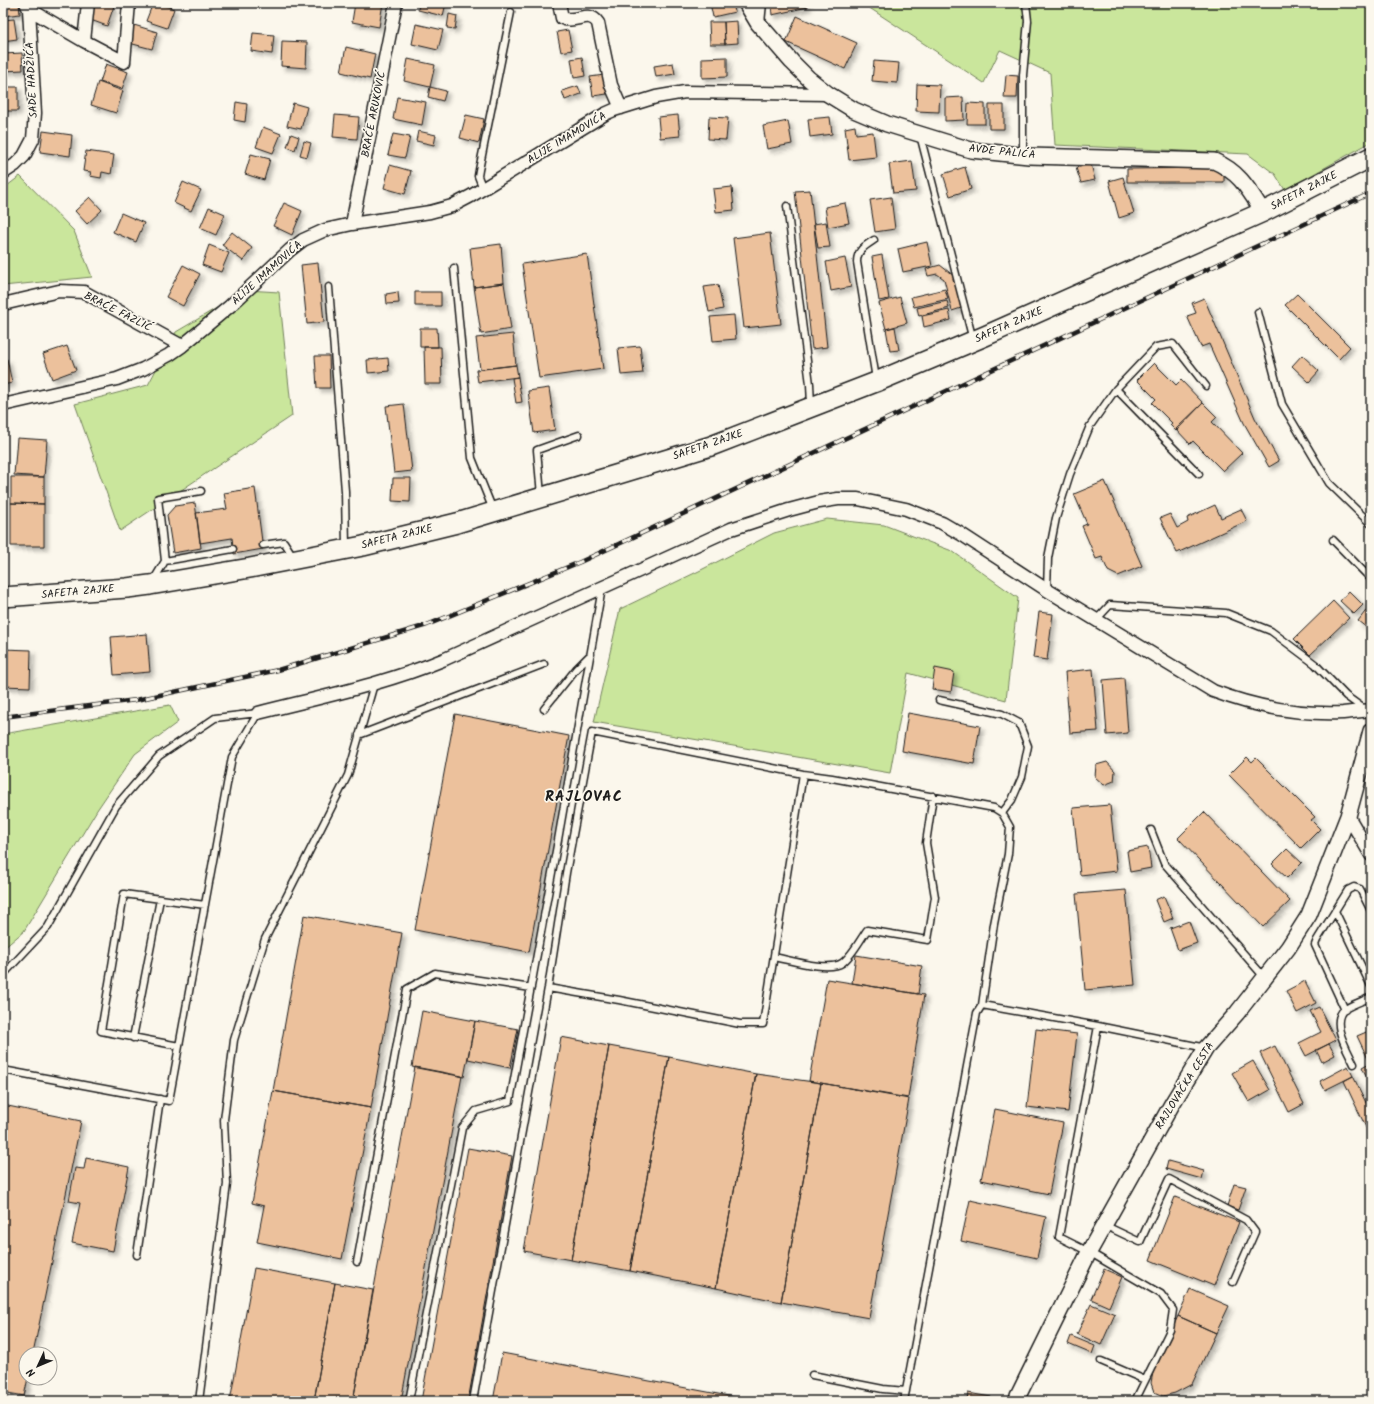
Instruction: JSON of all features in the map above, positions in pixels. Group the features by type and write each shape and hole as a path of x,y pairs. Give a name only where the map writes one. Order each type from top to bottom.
{"main road":[{"name":"SAFETA ZAJKE","path":"3,597 150,585 250,568 346,549 457,523 711,446 812,408 973,341 1263,212 1371,157"}],"street":[{"path":"84,41 88,3"},
{"path":"27,6 84,41 124,62 130,3"},
{"name":"BRAĆE ARUKOVIĆ","path":"352,224 396,3"},
{"path":"559,3 562,18 567,20 589,16 594,18 598,23 611,85 621,108"},
{"name":"AVDE PALIĆA","path":"746,3 758,23 809,79 828,94 854,110 887,124 971,150 1023,155 1214,162 1232,170 1242,180 1263,212"},
{"path":"758,23 760,3"},
{"name":"SADE HADŽIĆA","path":"3,173 15,165 24,156 33,139 35,114 27,6"},
{"name":"ALIJE IMAMOVIĆA","path":"3,405 117,379 143,369 182,346 230,306 302,240 325,230 352,224 430,212 452,206 605,114 656,97 685,92 828,94"},
{"name":"BRAĆE FAZLIĆ","path":"3,304 59,291 84,292 182,346"},
{"path":"258,713 374,684 416,671 731,530 789,510 819,502 838,499 858,499 906,509 942,523 1047,590 1196,681 1232,698 1263,707 1289,711 1336,713 1368,710"},
{"name":"RAJLOVAČKA CESTA","path":"1016,1401 1089,1252 1172,1104 1206,1048 1237,1013 1288,948 1309,915 1348,816 1371,731"},
{"path":"1348,816 1371,855"}],"lane":[{"path":"1023,155 1023,75 1028,21 1026,3"},
{"path":"482,189 478,176 511,12"},
{"path":"920,135 973,341"},
{"path":"787,206 812,408"},
{"path":"874,240 860,251 857,256 857,262 876,382"},
{"path":"454,268 472,458 494,512"},
{"path":"329,287 344,491 346,549"},
{"path":"1258,312 1282,404 1329,483 1371,524"},
{"path":"1047,590 1048,558 1056,518 1070,474 1090,426 1116,389 1156,347 1173,344 1206,386"},
{"path":"1116,389 1200,474"},
{"path":"542,497 537,450 579,435"},
{"path":"150,585 165,561 158,498 201,491"},
{"path":"1333,540 1371,579"},
{"path":"263,545 284,542 295,559"},
{"path":"165,561 233,549"},
{"path":"410,1401 462,1128 476,1111 510,1101 602,588"},
{"path":"1096,620 1110,604 1226,613 1271,631 1315,664 1346,696 1368,710"},
{"path":"544,709 576,669 591,654"},
{"path":"359,735 544,664"},
{"path":"199,1401 227,1184 224,1120 234,1040 265,939 348,775 374,684"},
{"path":"939,700 1002,714 1019,723 1028,746 1022,776 1012,800 1002,812"},
{"path":"3,1070 169,1101 232,757 258,713"},
{"path":"3,975 48,927 116,806 160,756 215,718 258,713"},
{"path":"473,1401 548,988 566,873 592,732 803,774 994,808 1002,812 1010,827 1008,854 994,924 982,1005 977,1013 904,1401"},
{"path":"548,988 619,1000 740,1024 763,1024 803,774"},
{"path":"774,957 821,967 841,964 853,951 867,930 928,940 935,897 926,842 933,796"},
{"path":"1151,830 1164,863 1264,978"},
{"path":"1345,1010 1315,945 1348,890 1354,887 1360,889 1371,911"},
{"path":"179,1046 101,1031 124,894 205,905"},
{"path":"133,1038 160,899"},
{"path":"1335,912 1371,986"},
{"path":"357,1262 407,989 435,973 531,988"},
{"path":"1354,1064 1340,1035 1339,1017 1345,1010 1371,997"},
{"path":"982,1005 1098,1026 1206,1048"},
{"path":"1098,1026 1059,1237 1089,1252 1161,1294 1173,1310 1170,1330 1135,1401"},
{"path":"137,1255 160,1099"},
{"path":"1104,1225 1140,1242 1169,1179 1246,1220 1255,1232 1233,1282"},
{"path":"1101,1361 1145,1380"},
{"path":"812,1375 883,1389 906,1391"}],"green space":[{"path":"868,3 1371,3 1371,142 1285,190 1275,174 1248,154 1055,145 1050,73 1000,50 984,83 868,7"},
{"path":"20,176 74,231 92,277 3,286 3,189"},
{"path":"247,290 279,292 292,416 120,531 75,404 148,385 176,332"},
{"path":"827,519 884,525 952,551 1018,598 1006,700 908,673 890,773 594,722 620,609 774,533"},
{"path":"170,705 178,722 135,754 97,810 24,931 3,949 3,734"}],"building":[{"path":"3,3 19,3 20,14 3,16"},
{"path":"94,3 107,3 114,6 107,26 88,19"},
{"path":"153,3 158,3 174,9 167,28 146,21"},
{"path":"355,3 383,3 379,27 352,22"},
{"path":"419,3 446,3 443,16 418,10"},
{"path":"710,3 733,3 735,12 713,17"},
{"path":"771,3 807,3 808,7 772,15"},
{"path":"449,14 457,16 455,29 447,28"},
{"path":"797,16 857,43 845,69 786,42"},
{"path":"14,19 17,39 3,41 3,20"},
{"path":"737,21 738,43 725,44 724,22"},
{"path":"709,22 724,22 725,44 710,44"},
{"path":"416,24 443,30 438,50 412,44"},
{"path":"134,25 157,32 152,49 129,43"},
{"path":"568,30 572,50 561,52 557,32"},
{"path":"253,33 274,35 272,54 251,51"},
{"path":"282,41 307,42 306,68 281,66"},
{"path":"346,47 375,54 370,79 341,72"},
{"path":"22,53 23,70 3,71 3,54"},
{"path":"582,57 585,76 574,78 571,59"},
{"path":"727,57 727,77 702,78 702,58"},
{"path":"408,59 435,65 430,87 404,81"},
{"path":"874,61 899,63 897,83 872,81"},
{"path":"673,63 675,74 656,77 654,66"},
{"path":"106,64 128,72 122,89 100,82"},
{"path":"604,75 607,94 593,96 590,77"},
{"path":"1006,75 1018,76 1017,98 1004,98"},
{"path":"98,82 123,91 116,113 91,105"},
{"path":"917,84 940,85 939,112 916,111"},
{"path":"578,86 581,94 565,100 562,91"},
{"path":"3,87 18,87 18,111 3,111"},
{"path":"430,87 446,91 443,101 428,97"},
{"path":"397,97 426,102 422,125 393,119"},
{"path":"963,97 964,120 945,121 945,98"},
{"path":"236,102 247,104 245,122 234,120"},
{"path":"293,103 307,107 301,129 287,126"},
{"path":"968,103 985,104 985,124 967,124"},
{"path":"989,105 1004,105 1004,129 989,129"},
{"path":"335,115 359,117 357,139 333,137"},
{"path":"466,115 484,119 479,143 460,138"},
{"path":"678,115 680,136 660,138 658,117"},
{"path":"709,117 728,118 726,140 708,139"},
{"path":"830,117 832,134 810,137 808,119"},
{"path":"788,121 792,144 767,149 763,126"},
{"path":"855,126 856,134 873,132 876,157 849,160 845,128"},
{"path":"263,127 281,134 273,153 256,147"},
{"path":"43,131 72,135 70,156 40,152"},
{"path":"418,131 436,135 434,145 416,141"},
{"path":"291,134 299,137 295,150 287,147"},
{"path":"393,134 410,137 405,158 388,155"},
{"path":"304,141 311,143 307,157 300,155"},
{"path":"86,151 114,155 111,174 102,172 101,178 90,176 91,172 83,171"},
{"path":"251,154 270,159 264,180 245,174"},
{"path":"912,161 916,191 893,193 889,164"},
{"path":"1091,164 1095,180 1081,183 1076,168"},
{"path":"390,165 411,171 405,194 384,188"},
{"path":"965,167 971,189 950,196 943,174"},
{"path":"1224,168 1224,182 1127,182 1127,169"},
{"path":"1123,177 1134,213 1119,218 1109,181"},
{"path":"183,182 201,190 191,211 174,203"},
{"path":"732,187 734,210 716,212 713,189"},
{"path":"810,190 827,347 812,349 795,191"},
{"path":"90,197 102,210 87,224 75,211"},
{"path":"891,197 895,229 875,232 870,200"},
{"path":"284,203 302,211 292,235 273,226"},
{"path":"845,203 849,223 828,227 825,207"},
{"path":"209,207 225,214 216,235 200,228"},
{"path":"121,213 144,223 136,242 113,232"},
{"path":"826,222 830,247 818,248 814,224"},
{"path":"232,232 252,248 243,261 222,245"},
{"path":"770,233 781,324 744,328 733,238"},
{"path":"927,242 932,266 903,272 898,249"},
{"path":"501,244 504,283 474,287 470,248"},
{"path":"209,245 229,253 221,272 202,265"},
{"path":"587,254 603,369 539,378 522,264"},
{"path":"882,255 889,299 879,301 872,257"},
{"path":"845,258 851,287 831,291 826,262"},
{"path":"318,263 324,322 307,324 301,265"},
{"path":"183,265 200,274 183,306 166,297"},
{"path":"940,265 954,276 961,308 952,311 944,279 937,274 928,276 926,269"},
{"path":"504,283 511,329 481,334 474,287"},
{"path":"718,285 723,309 709,312 704,287"},
{"path":"945,289 948,299 914,307 911,297"},
{"path":"398,292 399,303 387,304 386,294"},
{"path":"415,292 441,292 441,306 415,306"},
{"path":"1297,294 1350,347 1339,359 1285,305"},
{"path":"900,297 907,323 886,329 879,303"},
{"path":"1204,298 1255,418 1279,461 1269,467 1244,423 1209,344 1201,347 1187,316 1196,313 1192,303"},
{"path":"947,301 949,308 919,316 917,308"},
{"path":"949,310 951,320 924,327 922,316"},
{"path":"734,315 736,339 713,341 710,317"},
{"path":"895,327 899,350 890,351 886,329"},
{"path":"420,328 437,328 438,347 420,347"},
{"path":"513,334 516,365 480,369 476,338"},
{"path":"67,346 76,370 52,379 43,354"},
{"path":"640,346 643,373 621,375 618,348"},
{"path":"424,347 441,347 442,384 425,384"},
{"path":"1302,355 1319,371 1309,382 1292,366"},
{"path":"315,356 329,356 330,388 317,388"},
{"path":"388,358 389,371 368,373 367,360"},
{"path":"7,359 12,383 3,385 3,360"},
{"path":"1154,363 1176,385 1181,380 1203,403 1176,431 1170,425 1172,423 1152,403 1156,399 1137,380"},
{"path":"516,365 518,377 478,382 476,370"},
{"path":"518,377 522,402 516,403 512,378"},
{"path":"549,388 555,430 534,433 528,391"},
{"path":"1203,403 1217,417 1212,422 1242,453 1223,471 1193,441 1190,444 1176,429"},
{"path":"404,404 412,471 394,473 386,406"},
{"path":"17,438 47,440 44,477 14,475"},
{"path":"11,477 44,477 44,504 11,503"},
{"path":"393,478 411,478 410,502 392,501"},
{"path":"1105,481 1142,566 1118,576 1108,571 1102,557 1096,559 1082,526 1087,524 1074,494"},
{"path":"255,488 263,549 234,554 232,538 200,543 196,513 227,509 224,493"},
{"path":"11,503 44,504 44,546 11,546"},
{"path":"195,503 201,548 173,553 167,515 175,506"},
{"path":"1215,505 1221,518 1241,509 1247,521 1177,553 1160,518 1170,514 1177,528 1188,522 1187,518"},
{"path":"1349,591 1363,605 1354,614 1340,601"},
{"path":"1333,601 1349,618 1310,655 1294,639"},
{"path":"1371,604 1371,631 1358,621"},
{"path":"1039,612 1053,614 1047,660 1033,658"},
{"path":"147,634 150,672 114,675 111,637"},
{"path":"3,649 31,650 30,687 3,686"},
{"path":"935,668 954,672 951,692 932,689"},
{"path":"1093,669 1098,731 1070,733 1065,672"},
{"path":"1124,678 1128,733 1107,735 1103,680"},
{"path":"908,713 980,726 974,764 902,751"},
{"path":"455,714 569,736 529,952 415,930"},
{"path":"1247,757 1252,762 1256,758 1315,817 1311,820 1320,829 1301,848 1229,775"},
{"path":"1107,762 1115,771 1114,781 1104,785 1095,777 1096,765"},
{"path":"1110,805 1117,871 1080,875 1073,808"},
{"path":"1204,812 1290,901 1263,927 1178,838"},
{"path":"1148,847 1151,868 1130,872 1127,851"},
{"path":"1287,849 1302,863 1287,878 1272,864"},
{"path":"1126,890 1135,985 1085,990 1076,894"},
{"path":"1164,896 1173,918 1164,922 1155,900"},
{"path":"304,915 402,933 371,1108 273,1091"},
{"path":"1189,921 1197,943 1178,950 1170,928"},
{"path":"856,955 922,966 918,994 852,983"},
{"path":"827,979 924,995 908,1098 809,1081"},
{"path":"1305,981 1316,1003 1297,1013 1286,991"},
{"path":"1319,1007 1336,1040 1306,1056 1299,1043 1321,1032 1310,1011"},
{"path":"422,1011 475,1021 464,1077 412,1067"},
{"path":"475,1021 518,1029 510,1068 468,1059"},
{"path":"1036,1029 1077,1034 1068,1112 1027,1107"},
{"path":"1371,1030 1371,1062 1370,1063 1357,1036"},
{"path":"561,1037 609,1046 571,1260 524,1251"},
{"path":"1329,1044 1335,1055 1322,1062 1316,1050"},
{"path":"609,1046 669,1057 630,1271 571,1260"},
{"path":"1275,1046 1304,1104 1289,1112 1260,1053"},
{"path":"669,1057 756,1074 716,1288 630,1271"},
{"path":"1253,1061 1270,1090 1249,1102 1232,1073"},
{"path":"1371,1062 1371,1086 1362,1067"},
{"path":"1348,1066 1353,1076 1325,1090 1320,1081"},
{"path":"415,1067 462,1076 401,1401 353,1401"},
{"path":"756,1074 821,1083 781,1302 716,1288"},
{"path":"1353,1076 1371,1113 1371,1138 1344,1081"},
{"path":"821,1083 909,1099 869,1318 781,1302"},
{"path":"273,1091 371,1108 342,1259 257,1242 264,1206 252,1203"},
{"path":"3,1105 81,1121 35,1346 18,1346 18,1386 26,1386 24,1396 3,1392"},
{"path":"995,1109 1063,1123 1049,1194 981,1180"},
{"path":"468,1148 512,1156 468,1401 421,1401"},
{"path":"86,1158 129,1167 113,1251 72,1243 80,1203 69,1201 75,1168 84,1169"},
{"path":"1168,1161 1204,1171 1202,1179 1166,1169"},
{"path":"1234,1184 1246,1187 1238,1210 1227,1206"},
{"path":"1175,1197 1239,1222 1214,1286 1150,1260"},
{"path":"970,1200 1046,1217 1037,1258 961,1241"},
{"path":"254,1268 335,1283 314,1401 230,1401"},
{"path":"1104,1269 1122,1277 1109,1307 1091,1299"},
{"path":"335,1283 373,1290 353,1401 314,1401"},
{"path":"1190,1289 1229,1306 1216,1333 1178,1316"},
{"path":"1091,1304 1115,1314 1101,1345 1077,1334"},
{"path":"1178,1316 1216,1333 1192,1384 1175,1393 1163,1396 1154,1392 1151,1383 1153,1372"},
{"path":"1071,1336 1095,1346 1092,1354 1068,1344"},
{"path":"502,1353 755,1401 493,1401"},
{"path":"968,1393 991,1397 990,1401 967,1401"}],"railway":[{"path":"3,717 136,700 278,670 427,625 580,562 1371,193"}],"district":[{"name":"RAJLOVAC","path":"584,797"}]}
